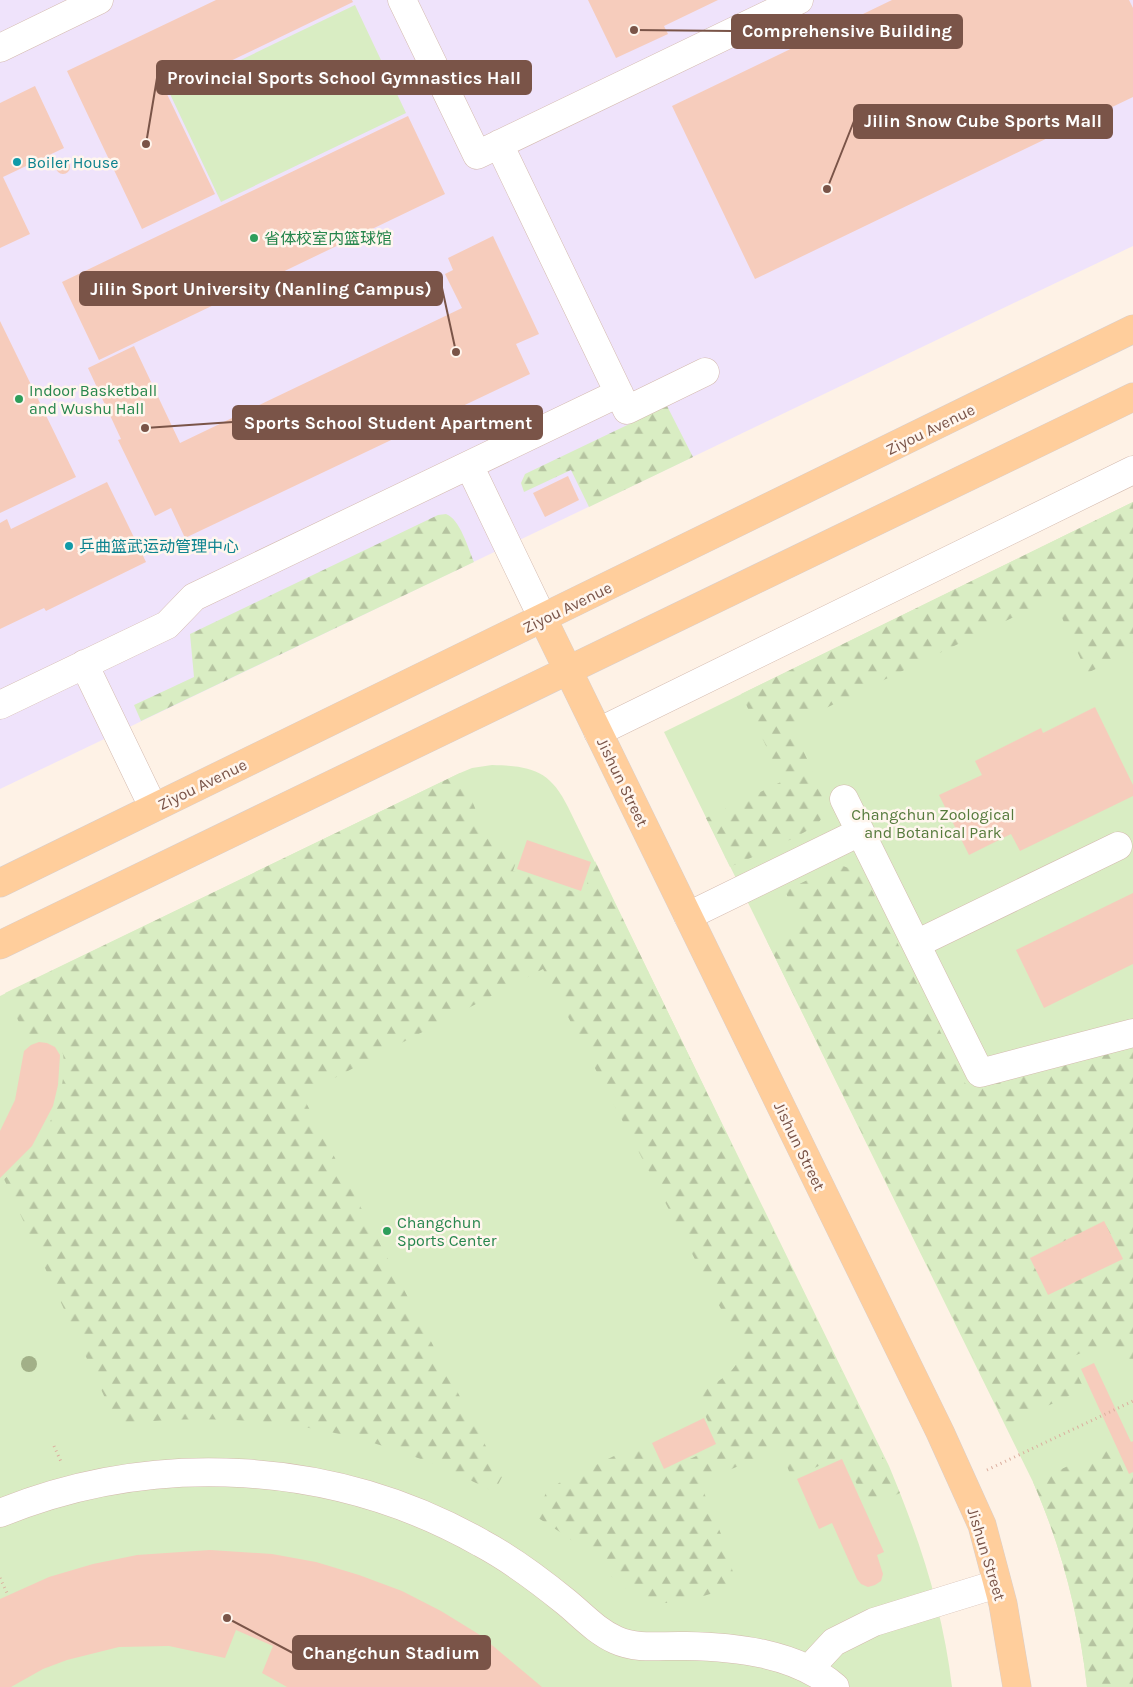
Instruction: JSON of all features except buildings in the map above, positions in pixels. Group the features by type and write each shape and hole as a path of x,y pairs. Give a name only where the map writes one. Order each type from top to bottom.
{"main road":[{"name":"Ziyou Avenue","path":"0,883 1133,330"},
{"path":"0,945 1133,397"},
{"name":"Jishun Street","path":"543,619 982,1524 998,1584 1017,1687"}],"street":[{"path":"0,48 99,0"},
{"path":"402,0 477,155 799,0"},
{"path":"500,144 627,410 705,372"},
{"path":"0,705 167,625 194,598 619,392"},
{"path":"469,464 543,619"},
{"path":"598,732 1133,470"},
{"path":"84,664 154,807"},
{"path":"844,799 980,1073 1133,1033"},
{"path":"688,916 860,832"},
{"path":"916,944 1118,846"},
{"path":"0,1512 74,1488 125,1477 178,1472 230,1471 282,1476 334,1485 385,1500 434,1519 481,1542 525,1570 589,1624 615,1639 636,1647 730,1648 767,1656 809,1669 835,1687"},
{"path":"809,1669 834,1642 874,1622 998,1584"}],"path":[{"path":"962,1482 1133,1401"},
{"path":"0,1578 8,1595"}],"shaded area":[{"path":"0,0 1133,0 1133,246 0,789"}],"green space":[{"path":"355,5 406,113 221,202 170,94"},
{"path":"667,406 693,457 589,507 571,470 524,492 521,483 525,474"},
{"name":"Changchun Zoological and Botanical Park","path":"1133,502 1133,1687 1087,1687 1084,1660 1068,1582 1053,1532 1033,1482 664,732"},
{"path":"1133,502 1133,652 1087,673 1053,598 791,725 826,799 824,814 819,822 802,834 730,867 706,818 783,781 741,694"},
{"path":"446,514 451,517 459,528 474,562 141,721 134,705 194,677 190,634 438,515"},
{"name":"Changchun Sports Center","path":"492,765 518,767 538,772 554,785 568,807 889,1466 920,1547 936,1602 943,1630 952,1687 0,1687 0,996 460,773 472,768"},
{"path":"460,773 487,836 496,846 518,856 513,871 583,895 595,861 900,1493 868,1508 843,1455 792,1478 779,1448 700,1483 721,1534 737,1585 700,1597 681,1602 663,1603 639,1597 618,1583 582,1548 535,1516 546,1493 559,1483 614,1456 631,1451 652,1451 663,1472 719,1445 697,1398 698,1393 730,1372 743,1351 543,969 302,1095 502,1477 494,1492 448,1470 402,1452 357,1438 311,1428 265,1422 217,1419 117,1424 4,1179 28,1157 46,1130 57,1103 64,1069 63,1054 57,1043 46,1038 28,1041 5,993"},
{"path":"843,866 860,872 867,880 969,1091 1133,1043 1133,1362 1108,1349 1102,1348 1096,1348 1070,1358 1084,1389 1006,1425 767,941 800,925 785,891 834,867"},
{"path":"1112,1446 1127,1480 1133,1477 1133,1687 1087,1687 1084,1660 1068,1582 1053,1532 1033,1482"}],"place":[{"name":"Comprehensive Building","path":"634,30"},
{"name":"Provincial Sports School Gymnastics Hall","path":"146,144"},
{"name":"Boiler House","path":"17,162"},
{"name":"Jilin Snow Cube Sports Mall","path":"827,189"},
{"name":"省体校室内篮球馆","path":"254,238"},
{"name":"Jilin Sport University (Nanling Campus)","path":"456,352"},
{"name":"Indoor Basketball and Wushu Hall","path":"19,399"},
{"name":"Sports School Student Apartment","path":"145,428"},
{"name":"乒曲篮武运动管理中心","path":"69,546"},
{"name":"Changchun Sports Center","path":"387,1231"},
{"name":"Changchun Stadium","path":"227,1618"}]}
